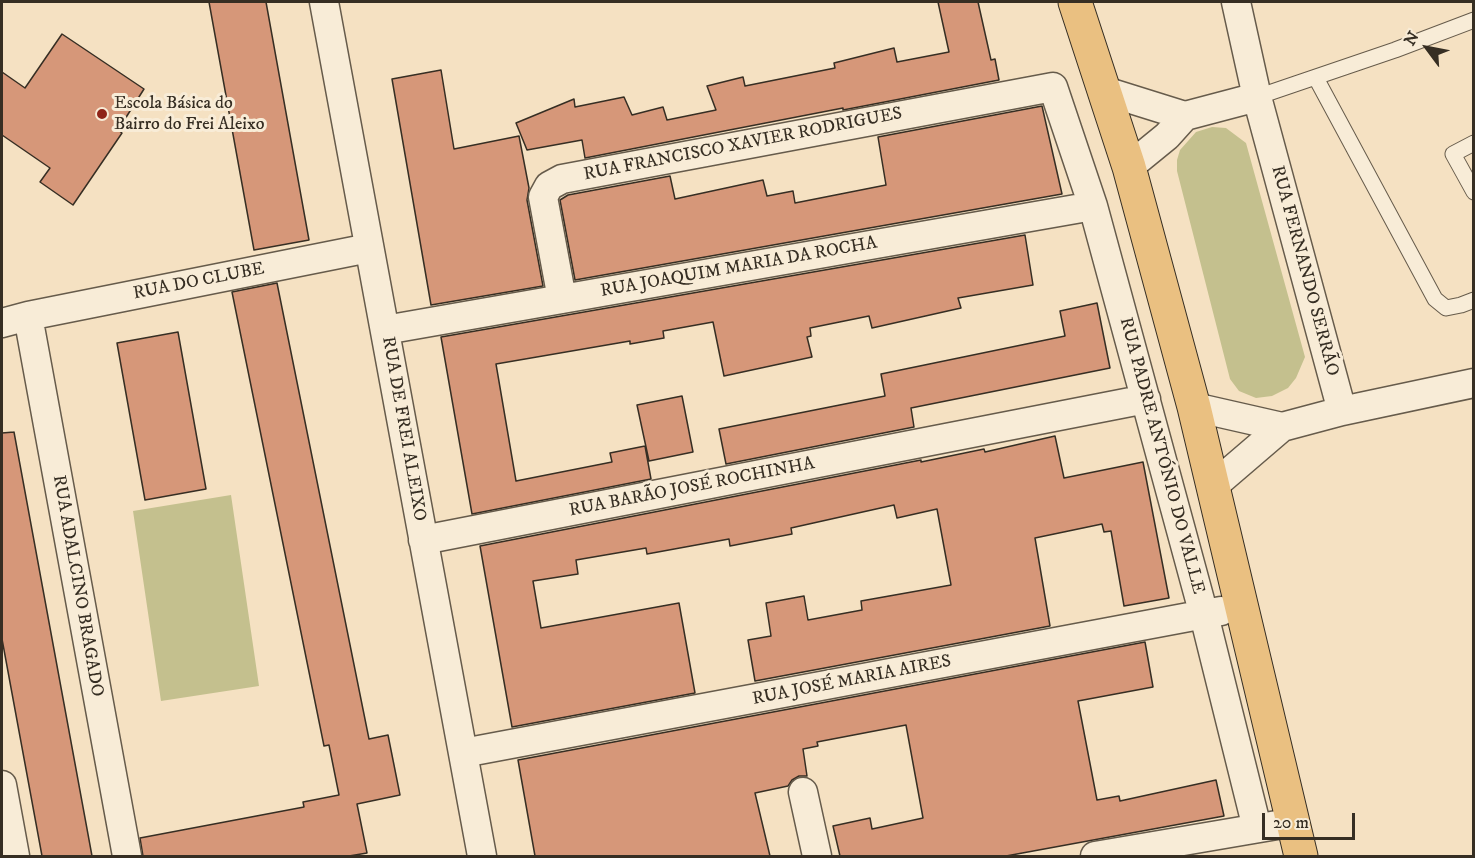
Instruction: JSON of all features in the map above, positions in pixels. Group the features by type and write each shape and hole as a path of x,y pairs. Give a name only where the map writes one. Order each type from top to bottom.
{"main road":[{"path":"1075,2 1129,167 1194,406 1301,856"}],"street":[{"name":"RUA DE FREI ALEIXO","path":"324,2 482,856"},
{"name":"RUA FERNANDO SERRÃO","path":"1236,2 1257,97 1342,411"},
{"name":"RUA PADRE ANTÓNIO DO VALLE","path":"1053,87 1093,206 1204,615 1257,828"},
{"name":"RUA FRANCISCO XAVIER RODRIGUES","path":"562,299 543,197 549,186 562,179 1053,87"},
{"path":"1105,91 1185,116"},
{"path":"1129,167 1167,135 1185,116 1257,97"},
{"name":"RUA JOAQUIM MARIA DA ROCHA","path":"385,330 1093,206"},
{"name":"RUA DO CLUBE","path":"15,320 369,248"},
{"name":"RUA ADALCINO BRAGADO","path":"15,320 127,856"},
{"path":"1212,486 1282,427 1342,411 1473,382"},
{"name":"RUA BARÃO JOSÉ ROCHINHA","path":"423,540 1146,399"},
{"path":"1194,406 1282,427"},
{"name":"RUA JOSÉ MARIA AIRES","path":"463,753 1241,608"},
{"path":"2,784 15,856"},
{"path":"803,792 817,856"},
{"path":"1095,856 1292,822"}],"lane":[{"path":"1257,97 1316,78 1473,20"},
{"path":"1316,78 1435,299 1446,308 1473,300"},
{"path":"1473,143 1453,154 1473,192"}],"shaded area":[{"path":"1212,127 1226,128 1246,143 1305,357 1296,378 1288,388 1272,396 1256,398 1239,391 1230,379 1177,171 1180,150 1196,132"},
{"path":"231,495 259,686 161,701 133,511"}],"building":[{"path":"209,2 266,2 309,240 254,250"},
{"path":"938,2 978,2 991,60 995,59 999,80 585,158 582,140 527,150 516,123 574,99 575,107 624,97 632,115 663,107 667,120 716,110 707,86 743,77 745,86 835,68 834,63 894,48 897,62 949,52"},
{"path":"62,34 144,89 118,130 122,133 73,205 40,182 50,168 2,135 2,72 25,88"},
{"path":"441,70 454,149 519,136 529,188 527,200 543,286 431,305 392,79"},
{"path":"1042,106 1062,194 575,280 560,200 568,195 670,176 675,199 763,180 767,196 793,191 795,203 886,185 878,137"},
{"path":"1025,235 1033,285 958,298 961,308 872,328 869,316 810,328 811,336 807,337 812,357 724,376 713,322 663,331 664,338 630,344 630,341 496,364 516,481 612,462 610,453 645,446 651,479 472,514 441,337"},
{"path":"277,283 369,739 388,735 400,795 357,804 367,853 349,856 143,856 140,838 304,807 303,802 339,795 329,745 324,746 232,292"},
{"path":"1097,303 1110,368 911,408 914,427 726,464 719,429 885,396 881,374 1065,336 1060,311"},
{"path":"178,332 206,489 145,500 117,343"},
{"path":"682,396 693,452 649,461 637,405"},
{"path":"14,432 92,856 42,856 2,639 2,433"},
{"path":"1055,436 1064,478 1143,462 1169,598 1124,606 1111,531 1104,532 1102,524 1035,538 1050,626 755,681 748,640 771,636 766,603 804,596 808,620 862,610 861,601 951,585 937,509 897,518 894,505 791,528 792,534 730,546 729,539 647,554 646,548 576,560 578,574 533,581 541,628 679,603 695,693 512,727 480,546 921,460 921,462 984,449 985,452"},
{"path":"1145,642 1153,687 1078,701 1097,800 1119,796 1120,801 1216,780 1224,816 1006,856 840,856 833,826 870,818 872,829 923,818 906,725 817,742 818,746 803,749 807,776 799,776 788,786 755,793 770,856 535,856 518,760"}],"place":[{"name":"Escola Básica do Bairro do Frei Aleixo","path":"102,114"}]}
